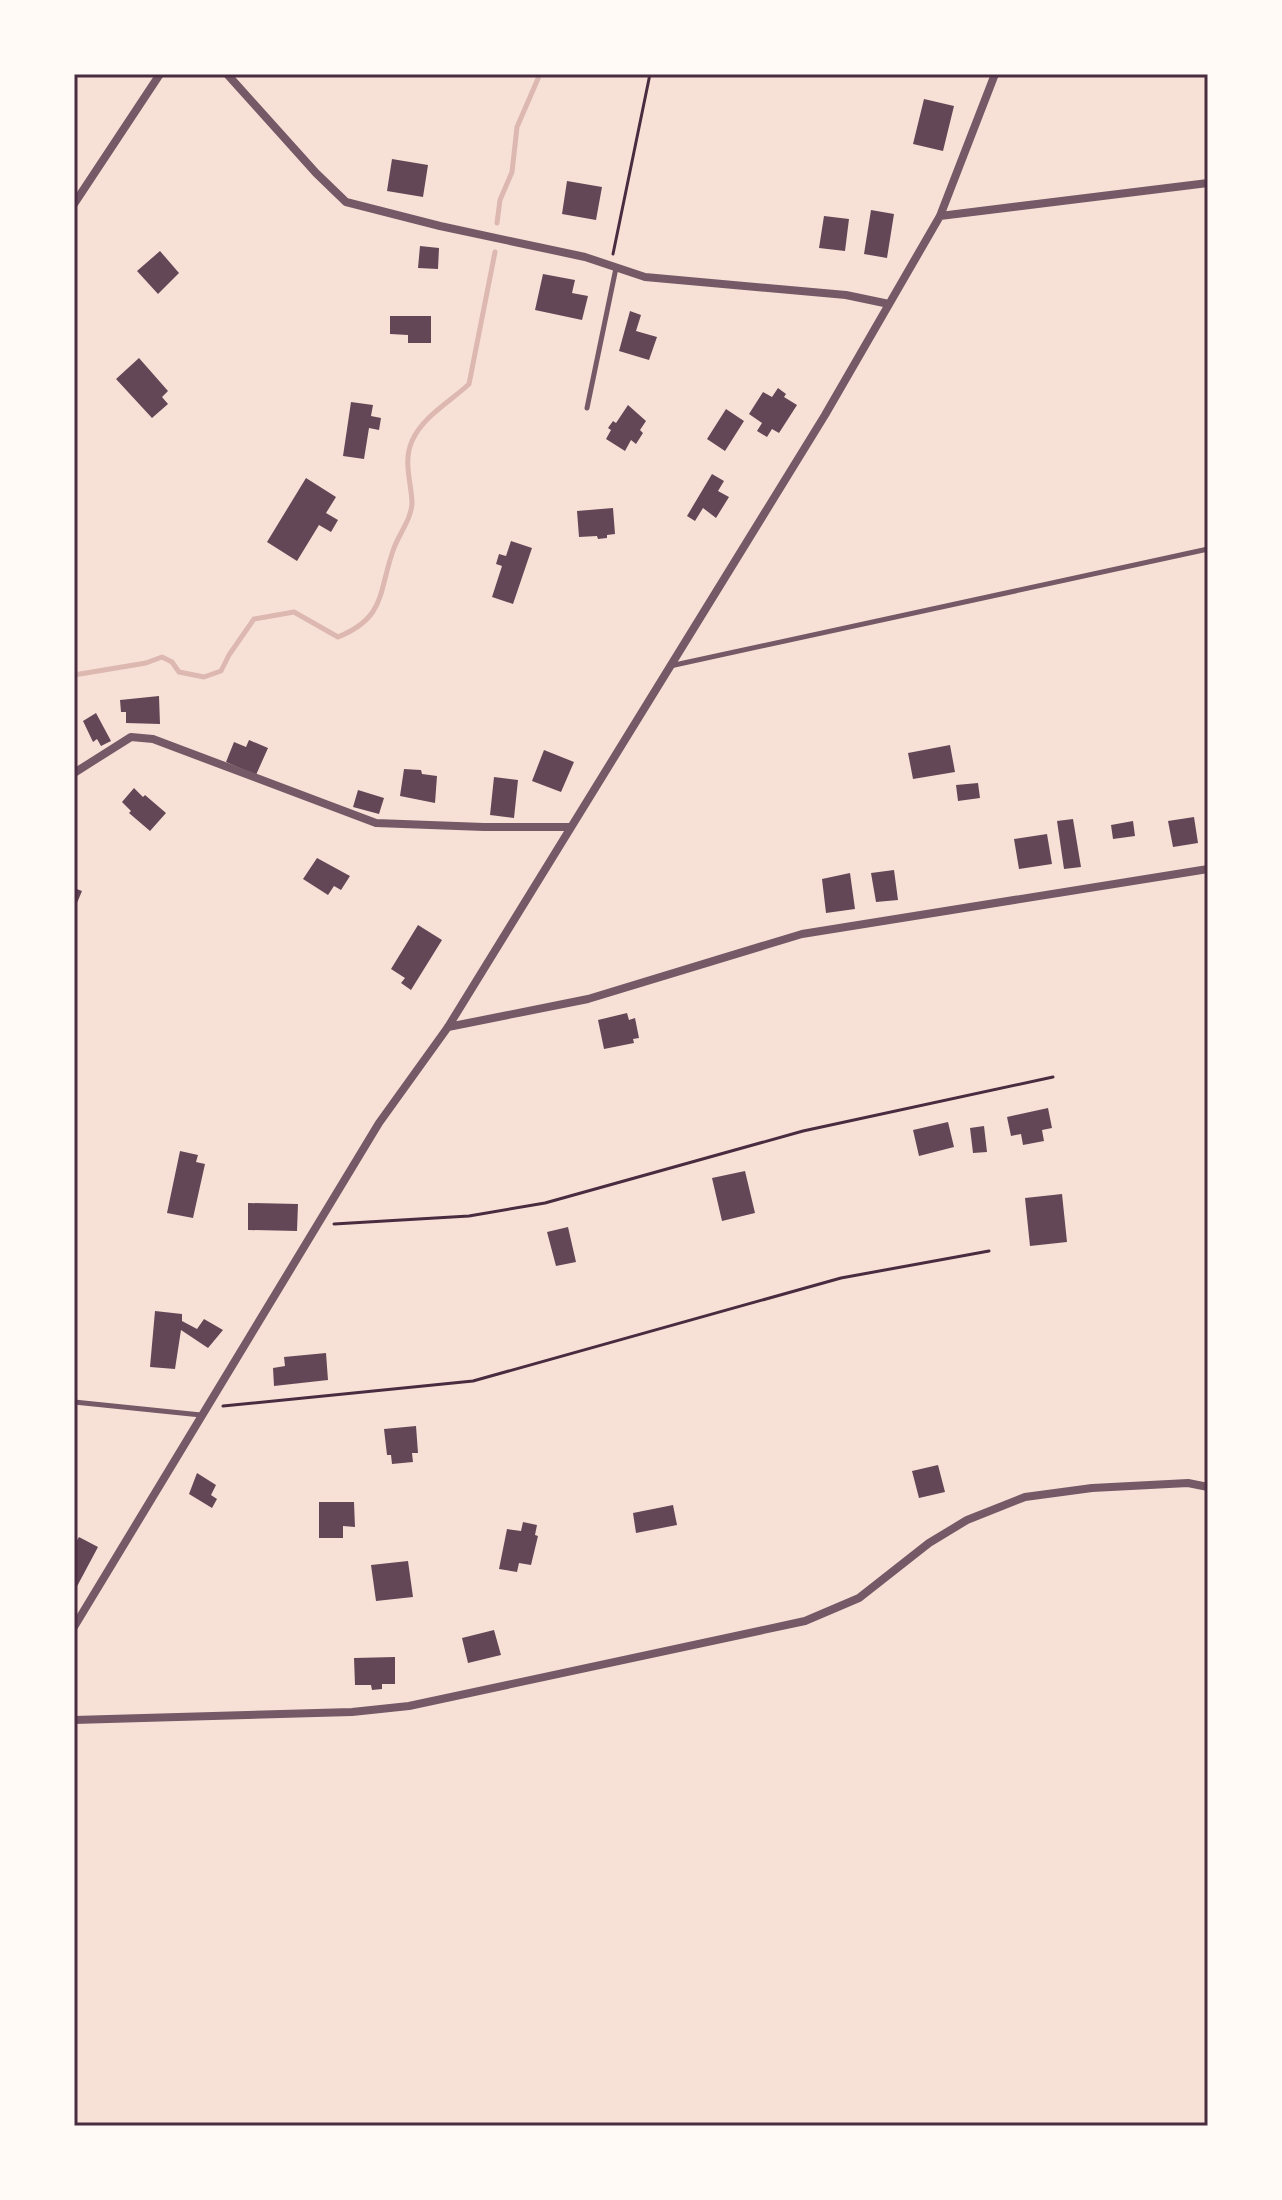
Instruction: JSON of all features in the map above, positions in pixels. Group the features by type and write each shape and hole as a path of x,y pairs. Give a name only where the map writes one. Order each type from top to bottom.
{"street":[{"path":"74,204 160,74"},
{"path":"227,74 346,202 585,257 645,277 846,295 889,304"},
{"path":"74,1627 379,1123 448,1027 825,415 940,216 995,74"},
{"path":"940,216 1208,183"},
{"path":"74,773 131,737 153,739 376,823 569,827"},
{"path":"448,1027 588,999 802,934 1208,869"},
{"path":"74,1720 352,1712 409,1706 805,1621 859,1598 929,1543 967,1520 1025,1497 1092,1488 1188,1483 1208,1487"}],"lane":[{"path":"587,408 614,266"},
{"path":"669,666 1208,549"},
{"path":"74,1402 204,1412"}],"path":[{"path":"614,266 650,74"},
{"path":"317,1225 469,1216 545,1203 803,1131 1053,1077"},
{"path":"204,1412 473,1381 841,1278 989,1251"}],"building":[{"path":"924,99 954,106 943,151 913,144"},
{"path":"392,159 428,165 423,197 387,191"},
{"path":"567,181 602,187 596,220 562,214"},
{"path":"871,210 894,214 887,258 864,254"},
{"path":"824,216 849,219 845,251 819,248"},
{"path":"420,246 439,248 438,269 418,268"},
{"path":"160,251 179,273 158,294 137,271"},
{"path":"543,274 575,280 572,293 588,296 582,320 535,310"},
{"path":"630,311 641,315 636,331 657,337 649,360 619,351"},
{"path":"390,316 431,316 431,343 408,343 408,335 390,334"},
{"path":"139,358 168,391 162,397 168,404 152,418 116,379"},
{"path":"778,388 786,394 784,397 797,405 779,433 772,429 767,437 757,431 762,423 749,414 763,392 772,397"},
{"path":"351,402 373,405 371,416 381,418 379,430 369,428 364,459 343,456"},
{"path":"628,405 646,421 636,444 631,440 625,451 606,439 611,430 608,428 613,421 616,423"},
{"path":"726,409 744,421 725,451 707,439"},
{"path":"712,474 724,481 718,491 729,497 716,518 703,508 695,521 687,516"},
{"path":"306,478 336,497 326,513 338,520 331,532 319,525 297,561 267,542"},
{"path":"613,508 615,534 598,539 597,536 579,537 577,511"},
{"path":"511,541 532,548 513,604 492,597 502,566 496,564 499,554 506,556"},
{"path":"159,696 160,724 126,723 126,712 121,712 120,700"},
{"path":"96,713 111,741 101,746 97,739 93,742 83,721"},
{"path":"249,740 268,748 256,775 226,762 234,742 246,747"},
{"path":"950,745 955,772 913,779 908,753"},
{"path":"544,750 574,762 561,792 532,781"},
{"path":"404,769 421,770 422,774 437,776 435,803 400,796"},
{"path":"494,777 518,780 514,818 490,815"},
{"path":"978,783 980,798 958,801 956,785"},
{"path":"134,788 166,813 150,831 129,813 131,811 122,802"},
{"path":"358,790 384,798 379,814 353,807"},
{"path":"1194,817 1198,843 1173,847 1168,821"},
{"path":"1073,819 1081,867 1064,869 1057,821"},
{"path":"1133,821 1135,836 1113,839 1111,825"},
{"path":"1047,834 1052,864 1019,869 1014,839"},
{"path":"317,858 350,876 341,890 334,886 328,895 303,879"},
{"path":"894,870 898,900 876,902 871,873"},
{"path":"850,873 855,909 826,913 822,879"},
{"path":"74,888 82,891 74,910"},
{"path":"418,925 442,940 411,990 401,983 405,978 391,969"},
{"path":"627,1013 629,1020 635,1018 639,1038 633,1039 634,1043 604,1049 598,1020"},
{"path":"1048,1108 1052,1128 1042,1130 1044,1141 1023,1145 1021,1134 1011,1136 1007,1117"},
{"path":"948,1122 954,1147 919,1156 913,1130"},
{"path":"984,1126 987,1152 973,1153 970,1128"},
{"path":"180,1151 198,1155 196,1162 205,1164 193,1218 167,1213"},
{"path":"745,1171 755,1213 722,1221 712,1178"},
{"path":"1062,1194 1067,1242 1030,1246 1025,1198"},
{"path":"248,1203 298,1204 297,1231 248,1230"},
{"path":"568,1227 576,1262 556,1266 547,1232"},
{"path":"155,1311 182,1314 182,1321 197,1329 204,1319 223,1330 208,1348 181,1330 175,1369 150,1367"},
{"path":"326,1353 328,1380 274,1386 273,1368 285,1366 284,1357"},
{"path":"416,1426 418,1453 412,1453 413,1462 392,1464 391,1455 387,1455 384,1429"},
{"path":"938,1465 945,1492 919,1498 912,1471"},
{"path":"197,1473 216,1485 211,1495 217,1499 212,1508 189,1494"},
{"path":"319,1502 354,1502 355,1527 343,1526 343,1538 319,1538"},
{"path":"673,1505 677,1525 636,1533 633,1513"},
{"path":"523,1522 537,1525 535,1535 538,1536 531,1565 519,1563 517,1572 499,1569 507,1529 521,1531"},
{"path":"79,1537 98,1547 74,1592 74,1545"},
{"path":"408,1561 413,1597 376,1601 371,1565"},
{"path":"494,1630 501,1655 468,1663 462,1638"},
{"path":"395,1657 395,1684 382,1684 382,1689 372,1690 371,1685 355,1685 354,1658"}],"waterway":[{"path":"497,223 500,200 512,172 517,127 540,74"},
{"path":"74,675 146,663 162,657 172,662 179,672 204,677 221,671 254,619 294,612 338,637 365,621 378,601 394,548 410,514 412,502 408,464 412,441 430,417 469,384 495,252"}]}
